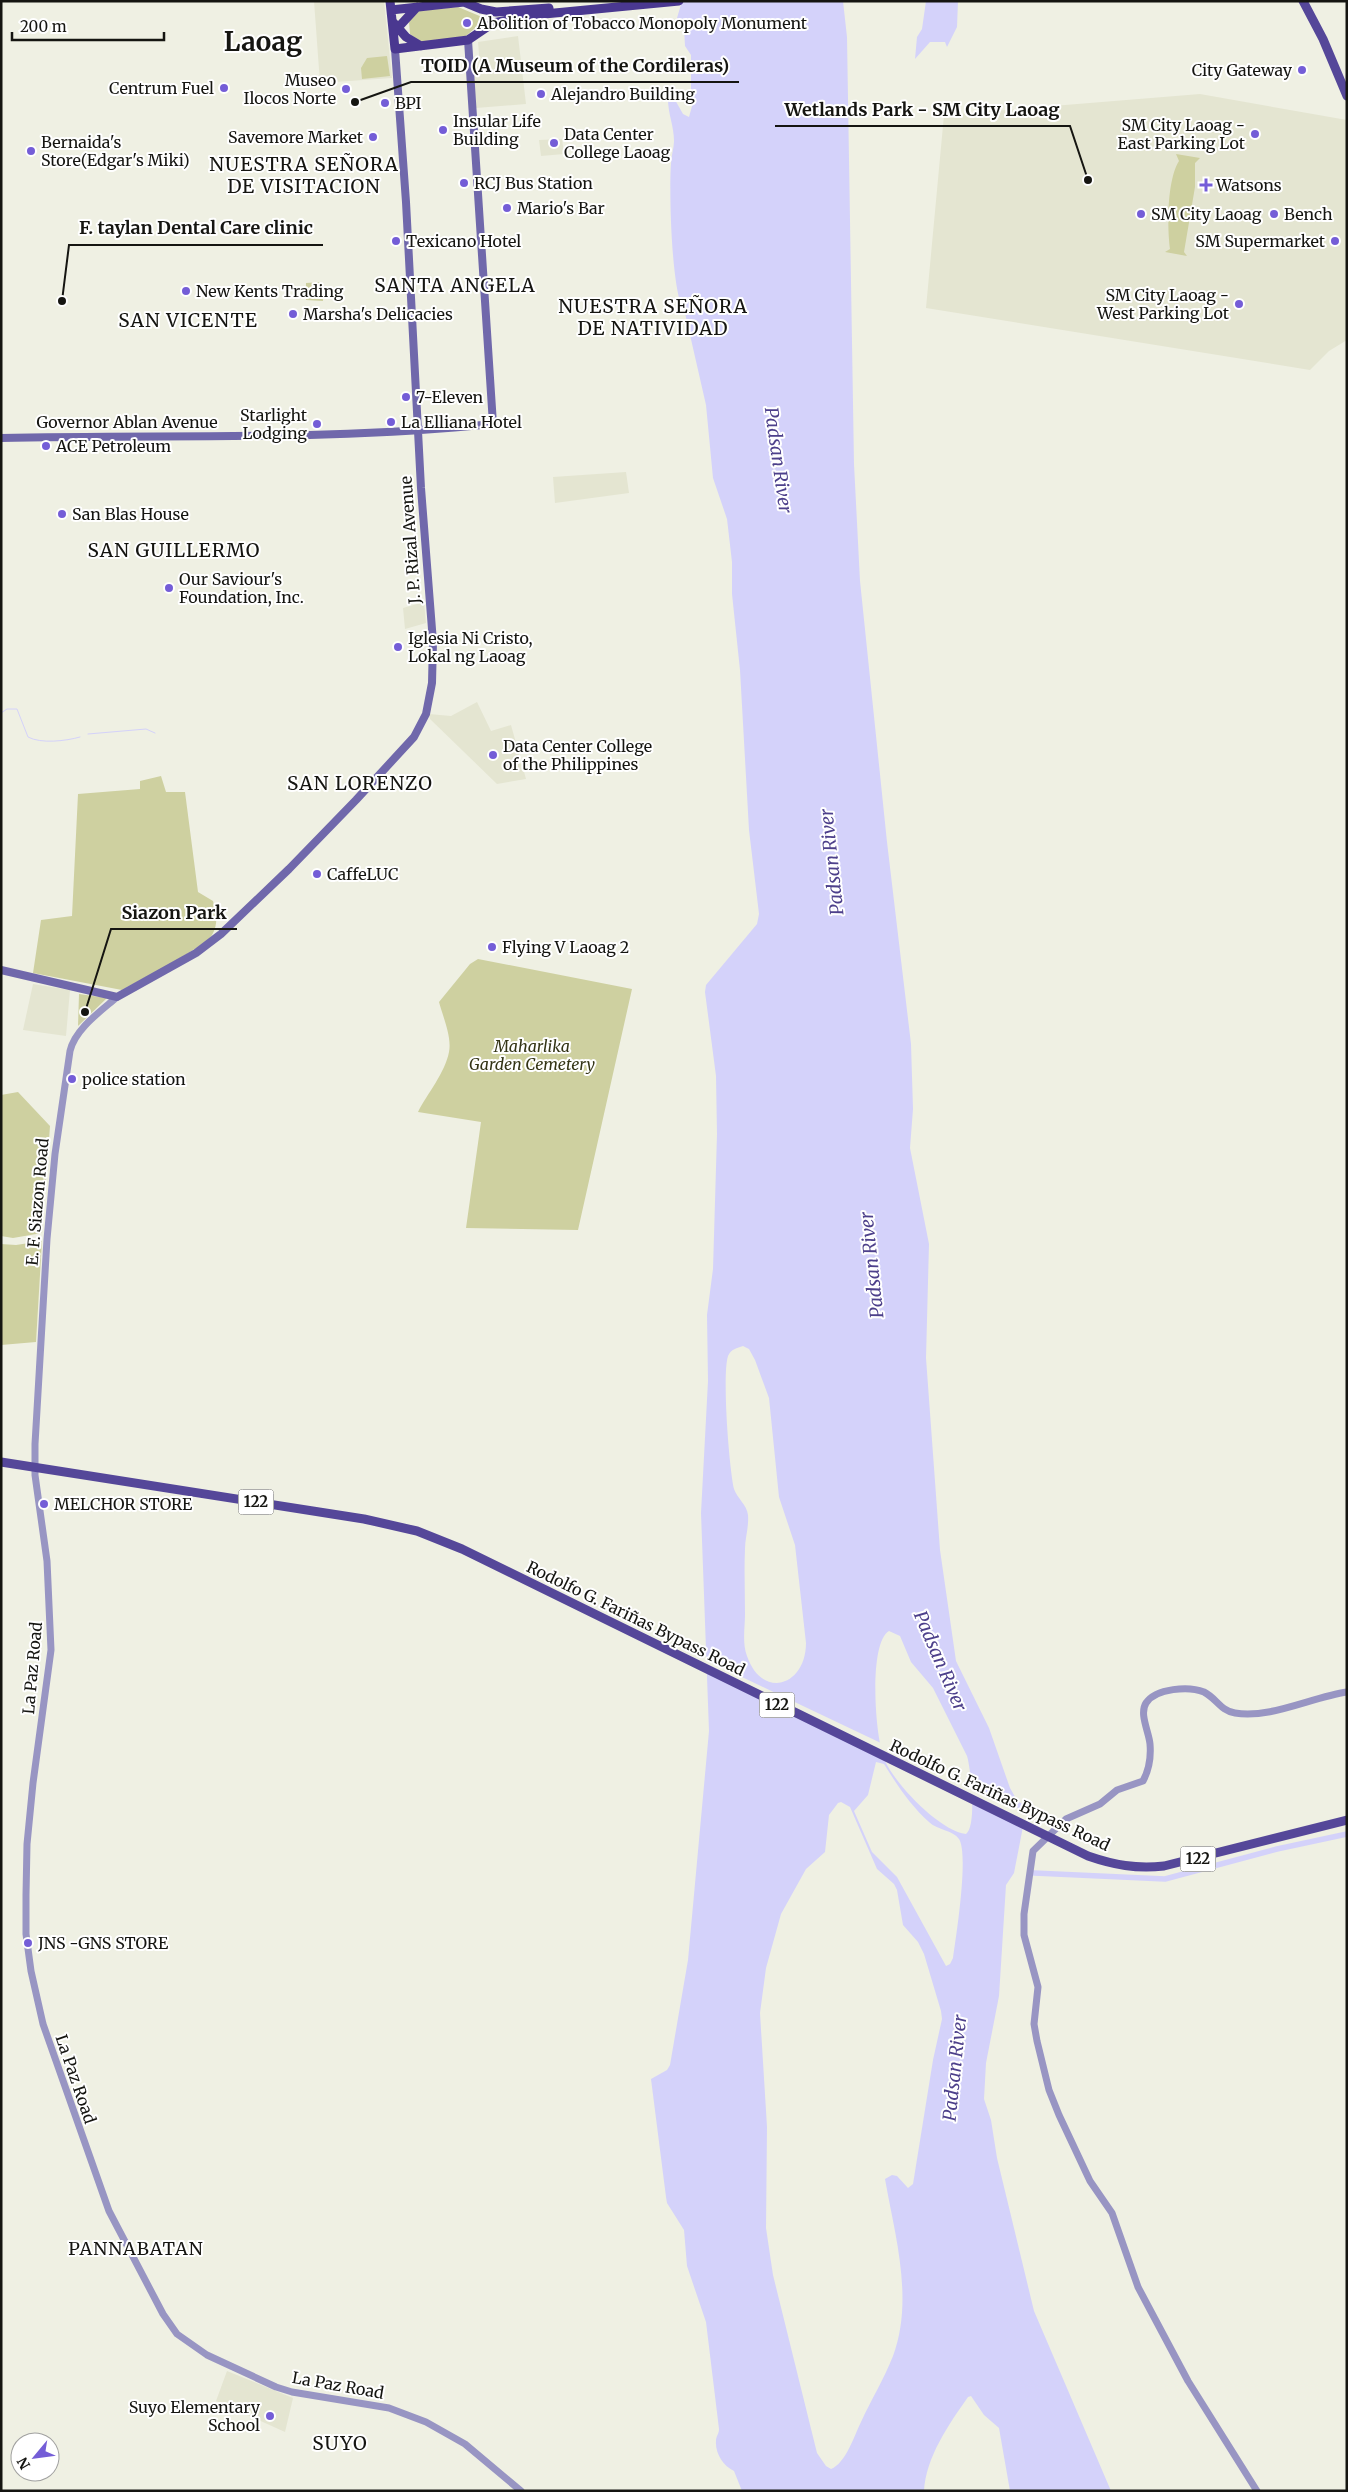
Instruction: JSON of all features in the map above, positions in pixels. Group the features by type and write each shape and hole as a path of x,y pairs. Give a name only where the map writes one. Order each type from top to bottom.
{"highway":[{"path":"394,49 468,40 481,30 500,21 616,1"},
{"path":"390,5 417,7 463,2 480,9 496,12 679,1"},
{"name":"J. P. Rizal Avenue","path":"390,5 394,27 394,49"},
{"path":"417,7 394,27 421,46"}],"main road":[{"path":"1303,1 1323,38 1347,96"},
{"name":"Governor Ablan Avenue","path":"1,438 342,435 418,432 493,424 468,40"},
{"name":"J. P. Rizal Avenue","path":"117,998 196,953 221,934 289,869 418,731 426,714 434,651 418,432 406,202 394,49"},
{"path":"1,970 117,998"},
{"name":"Rodolfo G. Fariñas Bypass Road","path":"1,1462 394,1524 462,1549 1088,1856 1113,1865 1141,1868 1196,1859 1347,1820"}],"street":[{"name":"E. F. Siazon Road","path":"36,1429 47,1239 55,1154 70,1051 72,1043 85,1028 117,998"},
{"name":"La Paz Road","path":"36,1429 34,1466 47,1561 51,1650 27,1844 26,1934 35,1992 43,2024 109,2211 163,2314 177,2334 194,2347 249,2375 292,2392 390,2408 426,2422 465,2444 521,2491"},
{"path":"1257,2491 1215,2426 1169,2348 1132,2273 1112,2213 1080,2163 1049,2090 1034,2024 1038,1987 1024,1935 1028,1882 1033,1851 1060,1823 1100,1804 1117,1790 1143,1781 1150,1751 1144,1711 1147,1701 1152,1697 1177,1690 1192,1690 1208,1695 1229,1712 1257,1714 1347,1692"}],"shaded area":[{"path":"314,1 384,1 392,78 320,83"},
{"path":"518,36 526,104 476,108 473,67 480,66 478,42"},
{"name":"SM City Laoag","path":"1200,94 1347,120 1347,340 1329,351 1310,370 926,308 944,115"},
{"path":"562,139 564,154 541,156 539,140"},
{"path":"626,472 629,493 555,503 553,477"},
{"path":"424,602 426,623 405,629 403,608"},
{"name":"Data Center College of the Philippines","path":"477,702 491,731 511,725 526,779 497,784 430,719 429,714 451,716"},
{"path":"33,984 70,990 66,1036 23,1030"},
{"name":"Suyo Elementary School","path":"227,2371 293,2398 285,2432 216,2401"}],"green space":[{"path":"458,7 482,17 483,21 466,36 422,43 410,34 409,22 416,11"},
{"path":"387,56 390,76 362,79 361,68 367,58"},
{"path":"1176,154 1200,158 1195,163 1195,187 1184,252 1187,256 1165,252 1170,249 1168,229 1169,204 1172,180 1179,161"},
{"path":"322,282 323,301 306,300 306,283"},
{"path":"161,776 166,792 185,792 198,892 213,901 215,909 216,922 212,935 185,955 122,990 33,973 41,920 72,916 78,794 140,789 140,781"},
{"name":"Maharlika Garden Cemetery","path":"478,959 632,989 578,1230 466,1228 481,1122 418,1112 440,1075 449,1052 448,1034 439,1002 470,964"},
{"path":"79,994 107,998 78,1026"},
{"path":"18,1092 50,1126 42,1233 13,1238 1,1236 1,1095"},
{"path":"42,1241 36,1342 1,1345 1,1244 16,1245"}],"water":[{"name":"Padsan River","path":"682,1 843,1 847,37 854,464 860,581 887,842 911,1044 913,1109 910,1148 929,1244 926,1358 940,1550 956,1661 989,1728 1010,1788 1018,1802 1024,1804 1026,1811 1014,1873 1006,1885 999,1996 986,2063 984,2099 991,2120 997,2158 1034,2311 1111,2491 1010,2491 999,2428 984,2415 971,2396 968,2397 946,2430 934,2453 929,2466 924,2491 742,2491 734,2471 723,2462 718,2454 716,2439 719,2429 706,2322 687,2266 684,2230 667,2203 651,2079 667,2070 670,2065 688,1960 709,1731 701,1513 708,1381 707,1315 713,1269 717,1134 716,1076 705,992 706,985 757,924 759,914 749,830 740,670 727,519 713,478 706,405 685,313 680,302 674,265 670,195 671,161 674,141 668,99 674,98 683,114 689,117 694,99 691,90 691,55 685,46 684,27 677,18","holes":["743,1346 749,1349 769,1398 779,1497 795,1545 806,1643 804,1658 799,1669 791,1678 782,1682 772,1683 763,1679 754,1670 747,1656 745,1646 745,1545 748,1515 746,1508 734,1489 728,1442 726,1366 728,1356 732,1350","889,1631 900,1636 911,1662 933,1688 967,1756 972,1809 969,1829 966,1834 944,1825 932,1816 909,1794 885,1761 878,1734 875,1693 878,1654 882,1639","876,1762 884,1764 922,1816 932,1825 953,1834 959,1839 963,1861 961,1897 953,1958 950,1964 946,1966 897,1877 872,1852 854,1811 868,1795","841,1802 850,1807 877,1869 894,1884 897,1890 903,1925 918,1942 924,1954 942,2019 933,2060 913,2184 908,2188 897,2176 892,2175 885,2179 901,2268 902,2312 899,2334 893,2356 849,2448 841,2461 831,2469 826,2466 817,2453 773,2275 766,2228 767,2127 760,2013 766,1968 781,1914 806,1869 825,1852 829,1815 838,1803"]},
{"path":"926,1 958,1 957,27 947,47 945,42 930,42 915,59 917,37 922,29"}],"pier":[{"path":"702,1658 883,1744 886,1758 703,1671"},
{"path":"969,1785 1029,1813 1028,1822 969,1802"}],"waterway":[{"path":"1,713 7,709 17,709 28,737 33,739 54,741 80,737"},
{"path":"88,734 146,729 155,733"},
{"path":"1034,1873 1165,1879 1277,1849 1347,1834"}],"place":[{"name":"Abolition of Tobacco Monopoly Monument","path":"467,23"},
{"name":"City Gateway","path":"1302,70"},
{"name":"Centrum Fuel","path":"224,88"},
{"name":"Museo Ilocos Norte","path":"346,89"},
{"name":"Alejandro Building","path":"541,94"},
{"name":"TOID (A Museum of the Cordileras)","path":"355,102"},
{"name":"BPI","path":"385,103"},
{"name":"Insular Life Building","path":"443,130"},
{"name":"SM City Laoag - East Parking Lot","path":"1255,134"},
{"name":"Savemore Market","path":"373,137"},
{"name":"Data Center College Laoag","path":"554,143"},
{"name":"Bernaida's Store(Edgar's Miki)","path":"31,151"},
{"name":"Wetlands Park - SM City Laoag","path":"1088,180"},
{"name":"RCJ Bus Station","path":"464,183"},
{"name":"Watsons","path":"1206,185"},
{"name":"Mario's Bar","path":"507,208"},
{"name":"SM City Laoag","path":"1141,214"},
{"name":"Bench","path":"1274,214"},
{"name":"Texicano Hotel","path":"396,241"},
{"name":"SM Supermarket","path":"1335,241"},
{"name":"New Kents Trading","path":"186,291"},
{"name":"F. taylan Dental Care clinic","path":"62,301"},
{"name":"SM City Laoag - West Parking Lot","path":"1239,304"},
{"name":"Marsha's Delicacies","path":"293,314"},
{"name":"7-Eleven","path":"406,397"},
{"name":"La Elliana Hotel","path":"391,422"},
{"name":"Starlight Lodging","path":"317,424"},
{"name":"ACE Petroleum","path":"46,446"},
{"name":"San Blas House","path":"62,514"},
{"name":"Our Saviour's Foundation, Inc.","path":"169,588"},
{"name":"Iglesia Ni Cristo, Lokal ng Laoag","path":"398,647"},
{"name":"Data Center College of the Philippines","path":"493,755"},
{"name":"CaffeLUC","path":"317,874"},
{"name":"Flying V Laoag 2","path":"492,947"},
{"name":"Siazon Park","path":"85,1012"},
{"name":"police station","path":"72,1079"},
{"name":"MELCHOR STORE","path":"44,1504"},
{"name":"JNS -GNS STORE","path":"28,1943"},
{"name":"Suyo Elementary School","path":"270,2416"}],"district":[{"name":"Laoag","path":"263,42"},
{"name":"NUESTRA SEÑORA DE VISITACION","path":"304,175"},
{"name":"SANTA ANGELA","path":"455,285"},
{"name":"NUESTRA SEÑORA DE NATIVIDAD","path":"653,317"},
{"name":"SAN VICENTE","path":"188,320"},
{"name":"SAN GUILLERMO","path":"174,550"},
{"name":"SAN LORENZO","path":"360,783"},
{"name":"PANNABATAN","path":"136,2249"},
{"name":"SUYO","path":"340,2443"}]}
